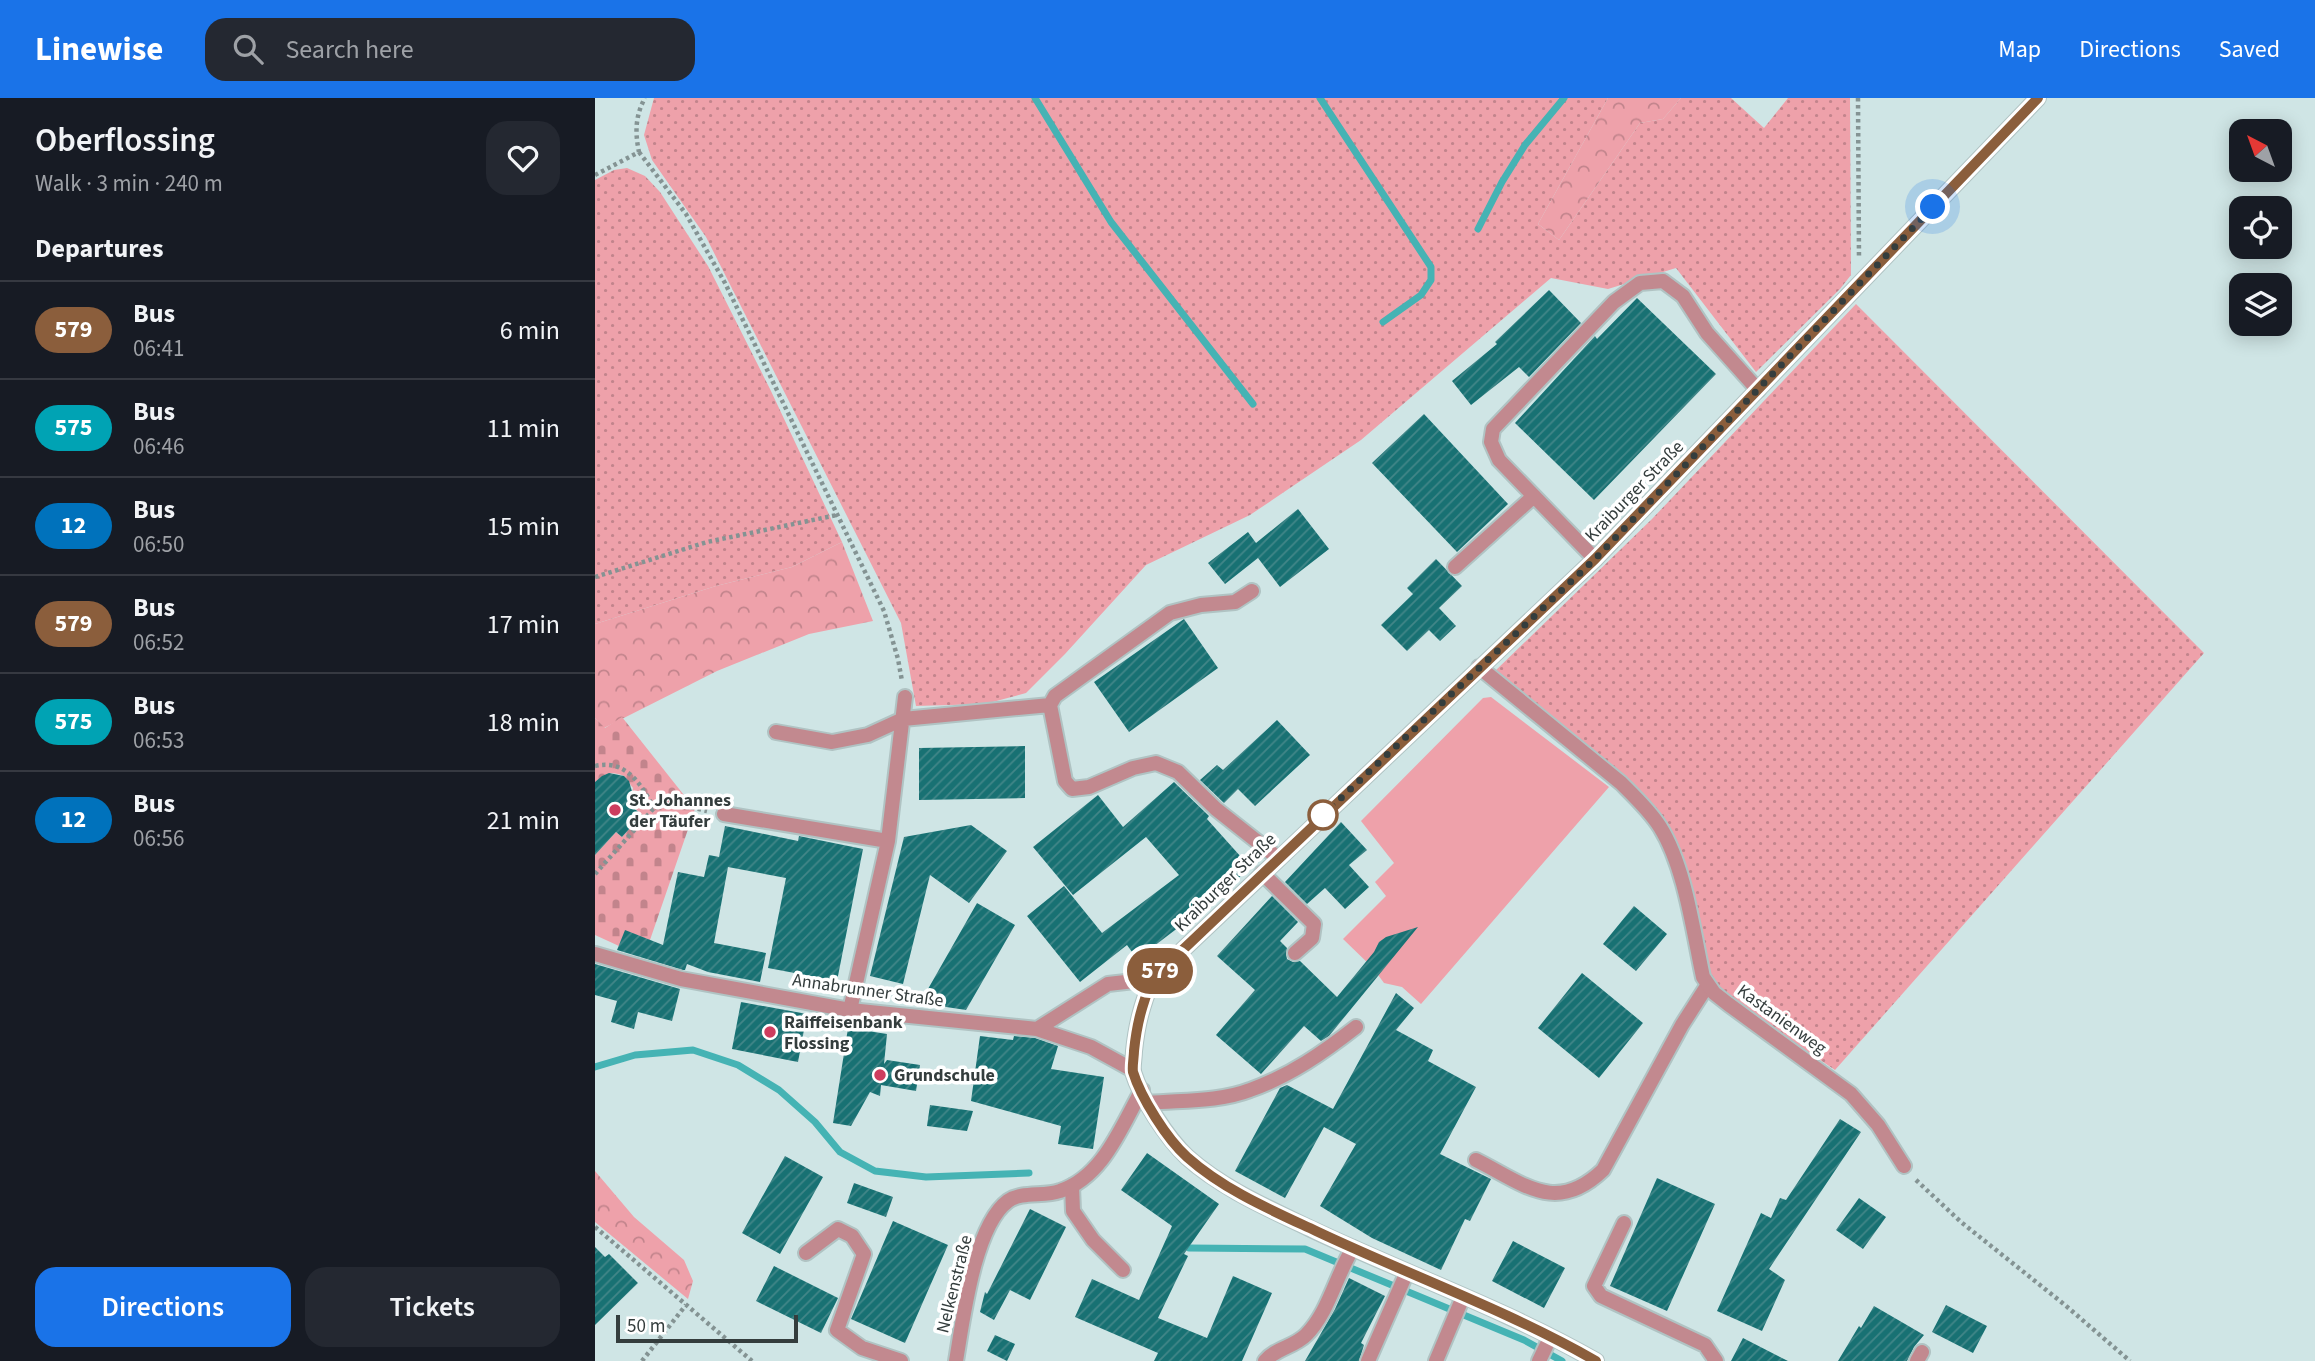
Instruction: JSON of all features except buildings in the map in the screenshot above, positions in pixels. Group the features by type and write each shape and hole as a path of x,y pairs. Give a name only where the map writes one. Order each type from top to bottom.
{"street":[{"name":"Kraiburger Straße","path":"1596,1361 1549,1340 1485,1305 1461,1300 1351,1251 1253,1201 1213,1177 1175,1145 1162,1128 1145,1096 1133,1070 1137,1020 1152,979 1595,559 2038,98"},
{"path":"1595,559 1499,460 1491,442 1493,429 1614,302 1640,283 1663,281 1683,296 1707,333 1758,390"},
{"path":"1455,567 1534,496"},
{"path":"1252,591 1235,601 1201,604 1170,613 1055,696 1049,705 1065,780 1072,789 1089,787 1133,768 1156,763 1178,772 1216,809 1278,858"},
{"path":"1476,1160 1540,1192 1558,1195 1576,1191 1591,1182 1603,1170 1682,1025 1707,986 1682,884 1661,829 1638,799 1621,783 1479,667"},
{"path":"850,1010 888,841 905,696"},
{"path":"776,732 832,742 868,735 903,719 1049,705"},
{"path":"724,814 888,841"},
{"path":"1262,873 1314,924 1312,938 1295,953"},
{"name":"Annabrunner Straße","path":"595,954 681,979 850,1010 1037,1029 1091,1048 1133,1070"},
{"path":"1037,1029 1108,984 1152,979"},
{"name":"Kastanienweg","path":"1707,986 1851,1094 1878,1125 1904,1166"},
{"path":"1145,1096 1205,1099 1249,1091 1320,1055 1356,1027"},
{"name":"Nelkenstraße","path":"956,1361 972,1277 984,1237 994,1216 1006,1203 1018,1196 1058,1192 1072,1186 1092,1171 1145,1096"},
{"path":"1072,1186 1073,1211 1093,1240 1123,1270"},
{"path":"1624,1223 1594,1286 1601,1296 1705,1345 1716,1361"},
{"path":"806,1253 838,1229 852,1236 864,1254 837,1330 863,1348 901,1361"},
{"path":"1265,1361 1276,1351 1299,1342 1314,1326 1351,1251"},
{"path":"1369,1361 1406,1275"},
{"path":"1436,1361 1461,1300"},
{"path":"1539,1361 1549,1340"}],"path":[{"path":"646,98 641,106 635,133 639,152 686,214 725,283 884,611 905,696"},
{"path":"1858,98 1859,256 1863,280"},
{"path":"595,175 639,152"},
{"path":"595,577 707,542 837,515"},
{"path":"595,766 607,764 626,769 644,790 654,808"},
{"path":"595,874 654,808 674,804 724,814"},
{"path":"1904,1166 1953,1215 2130,1361"},
{"path":"595,1227 752,1361"},
{"path":"642,1361 686,1305"}],"green space":[{"path":"654,98 1608,98 1538,224 1559,240 1640,123 1663,119 1681,98 1731,98 1764,128 1788,98 1850,98 1851,275 1756,372 1676,268 1608,289 1551,278 1361,440 1250,515 1146,565 1026,693 985,704 916,706 901,623 706,237 652,160 644,135"},
{"path":"1608,98 1681,98 1663,119 1640,123 1559,240 1538,224"},
{"path":"627,168 645,176 660,192 708,266 842,542 792,567 716,586 595,624 595,180 614,170"},
{"path":"1856,304 2204,653 1835,1070 1727,997 1715,986 1656,811 1642,794 1494,672 1652,519"},
{"path":"842,542 873,621 809,634 717,671 604,728 595,718 595,624 716,586 792,567"},
{"path":"1491,697 1609,787 1421,1004 1402,987 1384,983 1373,968 1343,939 1386,896 1375,882 1394,863 1361,821 1483,698"},
{"path":"622,717 695,809 650,940 625,931 619,946 595,935 595,855 616,832 622,837 642,815 630,804 633,788 624,776 608,774 595,783 595,718 605,728"},
{"path":"595,1171 634,1217 684,1260 693,1281 688,1299 595,1222"}],"waterway":[{"path":"1035,98 1111,222 1253,404"},
{"path":"1320,98 1431,267 1431,280 1421,295 1383,322"},
{"path":"1478,229 1525,145 1564,98"},
{"path":"595,1067 635,1055 693,1050 738,1065 779,1090 815,1122 840,1152 875,1171 926,1177 1029,1173"},
{"path":"1189,1248 1305,1249 1524,1340 1562,1361"}],"bus line":[{"name":"579","path":"1596,1361 1485,1305 1339,1242 1253,1201 1213,1177 1175,1145 1162,1128 1142,1090 1133,1070 1137,1020 1152,979 1595,559 2038,98"}],"place":[{"name":"St. Johannes der Täufer","path":"615,810"},
{"name":"Raiffeisenbank Flossing","path":"770,1032"},
{"name":"Grundschule","path":"880,1075"}],"route":[{"path":"1323,815 1595,559 1933,207"}]}
